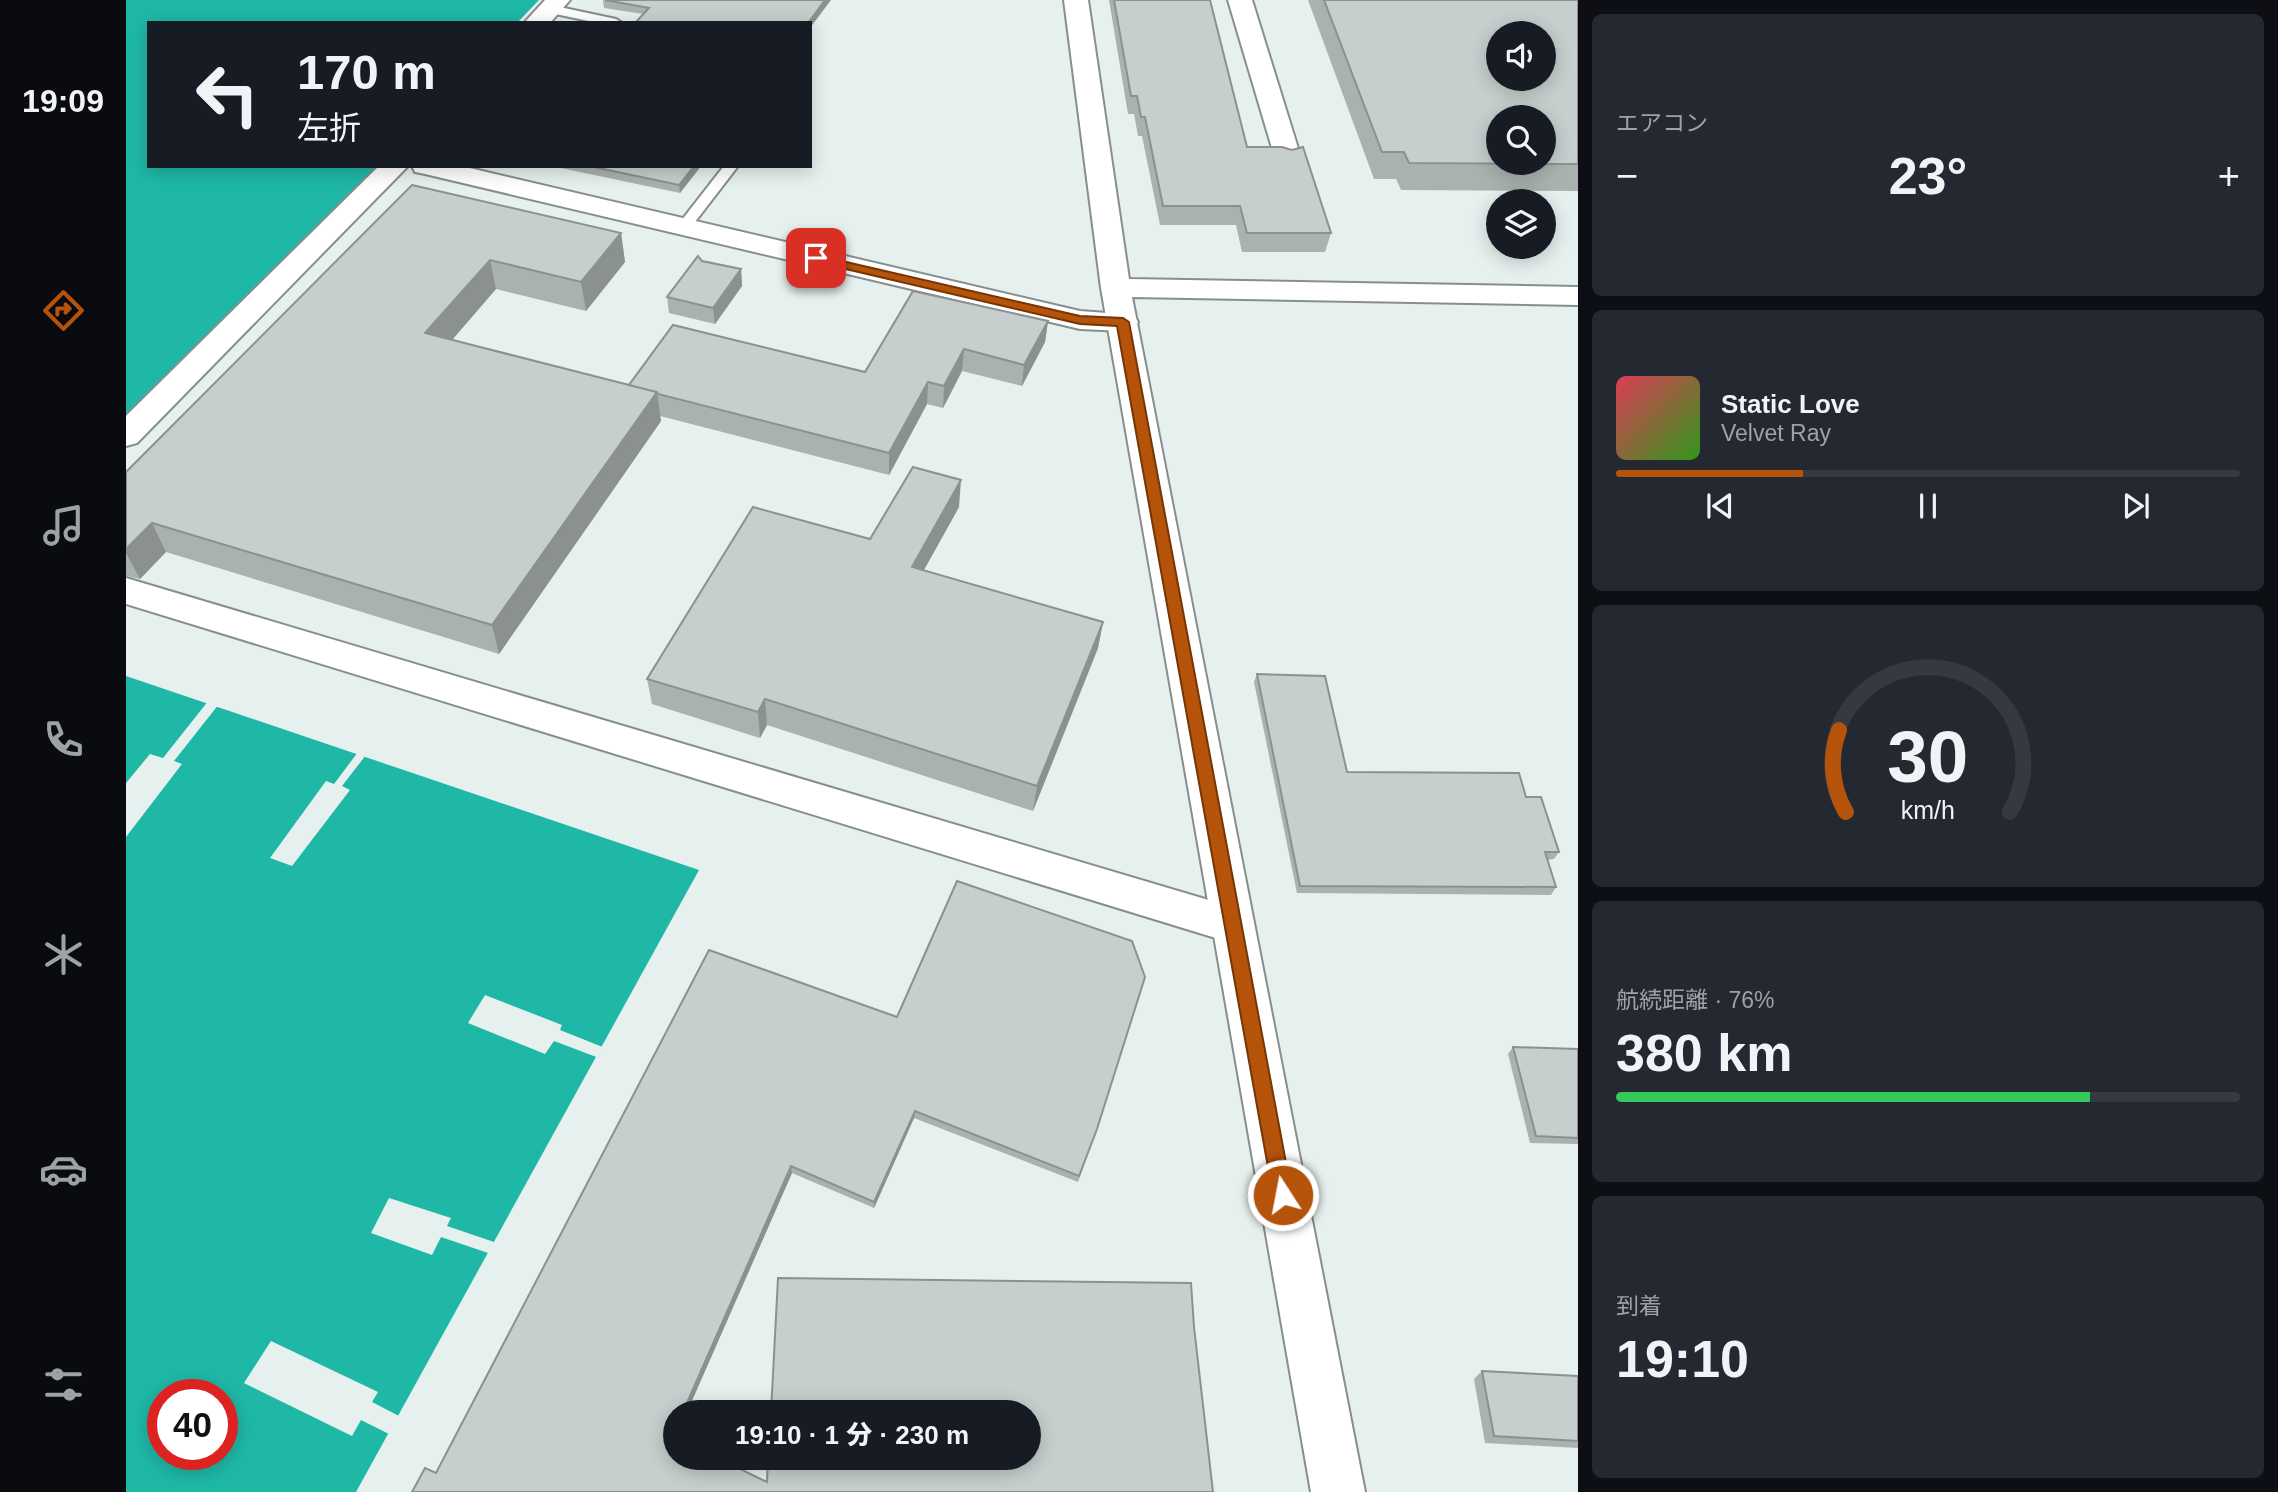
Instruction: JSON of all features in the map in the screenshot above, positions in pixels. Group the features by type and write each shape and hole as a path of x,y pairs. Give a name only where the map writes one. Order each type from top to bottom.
{"street":[{"path":"1076,0 1119,305 1338,1492"},
{"path":"1240,0 1288,158"},
{"path":"126,435 393,168"},
{"path":"433,168 1080,320 1119,305 1578,296"},
{"path":"126,591 1232,925"}],"lane":[{"path":"548,10 606,21"},
{"path":"683,228 729,168"}],"shaded area":[{"path":"126,0 539,0 519,21 147,21 147,168 375,168 126,417"},
{"path":"126,676 699,870 356,1492 126,1492"}],"pier":[{"path":"209,700 219,704 174,761 182,764 126,837 126,783 150,754 163,758"},
{"path":"358,752 366,755 342,786 350,790 292,866 270,858 326,781 334,784"},
{"path":"485,995 562,1025 560,1030 605,1048 599,1058 554,1041 545,1054 468,1023"},
{"path":"389,1198 451,1218 447,1226 497,1243 491,1254 441,1237 432,1255 371,1233"},
{"path":"271,1341 378,1392 372,1402 401,1417 391,1435 361,1420 352,1436 244,1383"}],"building":[{"path":"605,0 825,0 809,21 637,21 649,8"},
{"path":"1114,0 1210,0 1247,147 1282,147 1292,150 1303,147 1331,233 1247,233 1240,206 1163,206 1145,117 1141,117 1137,96 1131,96"},
{"path":"1324,0 1578,0 1578,164 1556,164 1556,105 1486,105 1486,163 1409,163 1404,152 1382,152"},
{"path":"598,168 692,168 679,185"},
{"path":"412,185 621,233 581,282 490,260 425,333 657,392 492,625 152,523 126,549 126,472"},
{"path":"698,256 702,261 741,269 713,308 667,297"},
{"path":"913,291 1048,321 1024,365 964,349 944,386 928,382 889,453 629,385 673,325 865,372"},
{"path":"913,467 961,480 912,567 1103,622 1037,786 765,699 758,712 647,679 753,507 870,539"},
{"path":"1257,674 1325,676 1347,772 1519,773 1526,797 1541,797 1559,852 1545,852 1556,887 1300,886"},
{"path":"957,881 1132,941 1145,977 1097,1129 1079,1176 915,1111 874,1202 791,1166 688,1400 663,1400 663,1470 742,1470 767,1482 768,1470 1041,1470 1041,1400 772,1400 778,1278 1191,1283 1213,1492 412,1492 425,1468 436,1473 709,950 897,1017"},
{"path":"1513,1047 1578,1049 1578,1138 1536,1136"},
{"path":"1482,1371 1578,1376 1578,1441 1494,1436"}],"route":[{"path":"816,258 1080,320 1123,322 1283,1195"}]}
